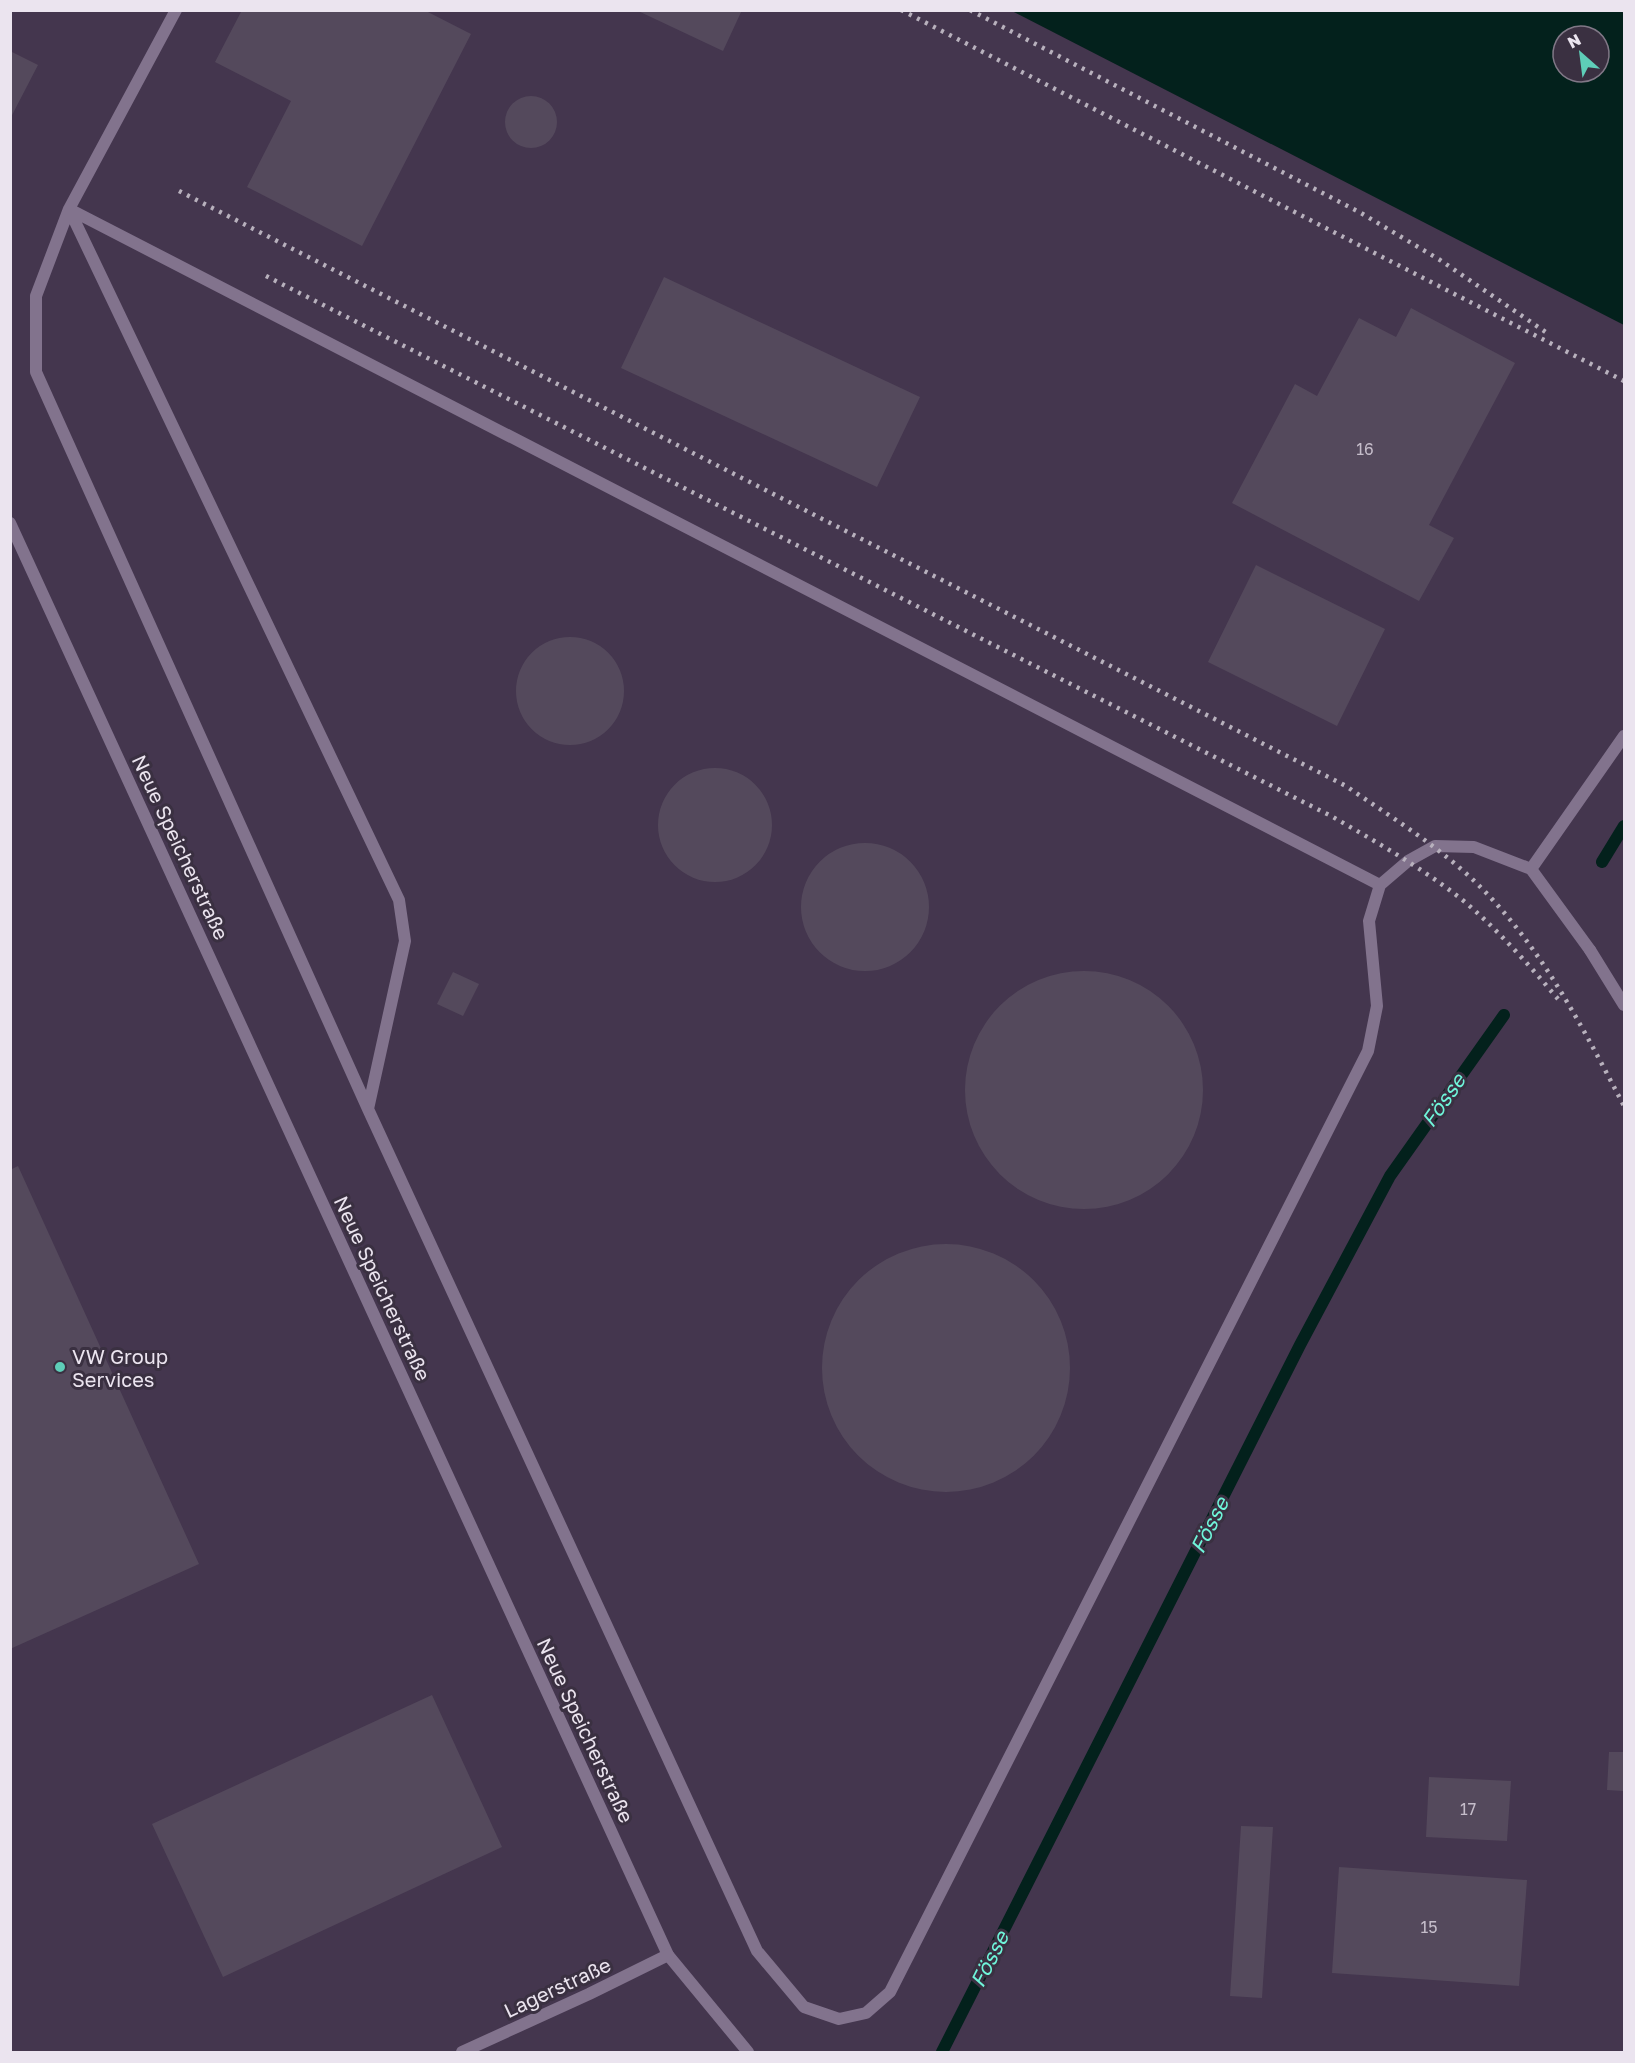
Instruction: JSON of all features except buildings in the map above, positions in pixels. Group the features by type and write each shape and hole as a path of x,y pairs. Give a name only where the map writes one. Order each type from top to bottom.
{"street":[{"path":"177,10 69,208 36,296 36,372 368,1109 757,1951 804,2007 839,2019 866,2013 890,1992 1368,1051 1377,1006 1369,921 1380,885 1408,861 1434,846 1474,847 1532,869 1590,950 1624,1005"},
{"path":"69,208 1380,885"},
{"path":"69,208 399,900 405,941 368,1109"},
{"name":"Neue Speicherstraße","path":"10,523 668,1955 748,2052"},
{"path":"1532,869 1624,736"},
{"name":"Lagerstraße","path":"462,2052 668,1955"}],"shaded area":[{"path":"11,11 1012,11 1624,325 1624,2052 11,2052"},
{"path":"1012,11 1620,11 1624,13 1624,325"}],"waterway":[{"name":"Fösse","path":"1602,862 1624,826"},
{"name":"Fösse","path":"942,2052 1300,1345 1390,1176 1504,1015"}],"railway":[{"path":"901,10 1624,381"},
{"path":"970,10 1361,213 1440,260 1550,335"},
{"path":"179,191 1346,786 1440,852 1470,877 1517,928 1557,985 1624,1106"},
{"path":"266,276 1333,817 1417,867 1465,902 1490,925 1558,999"}],"place":[{"name":"VW Group Services","path":"60,1367"}]}
